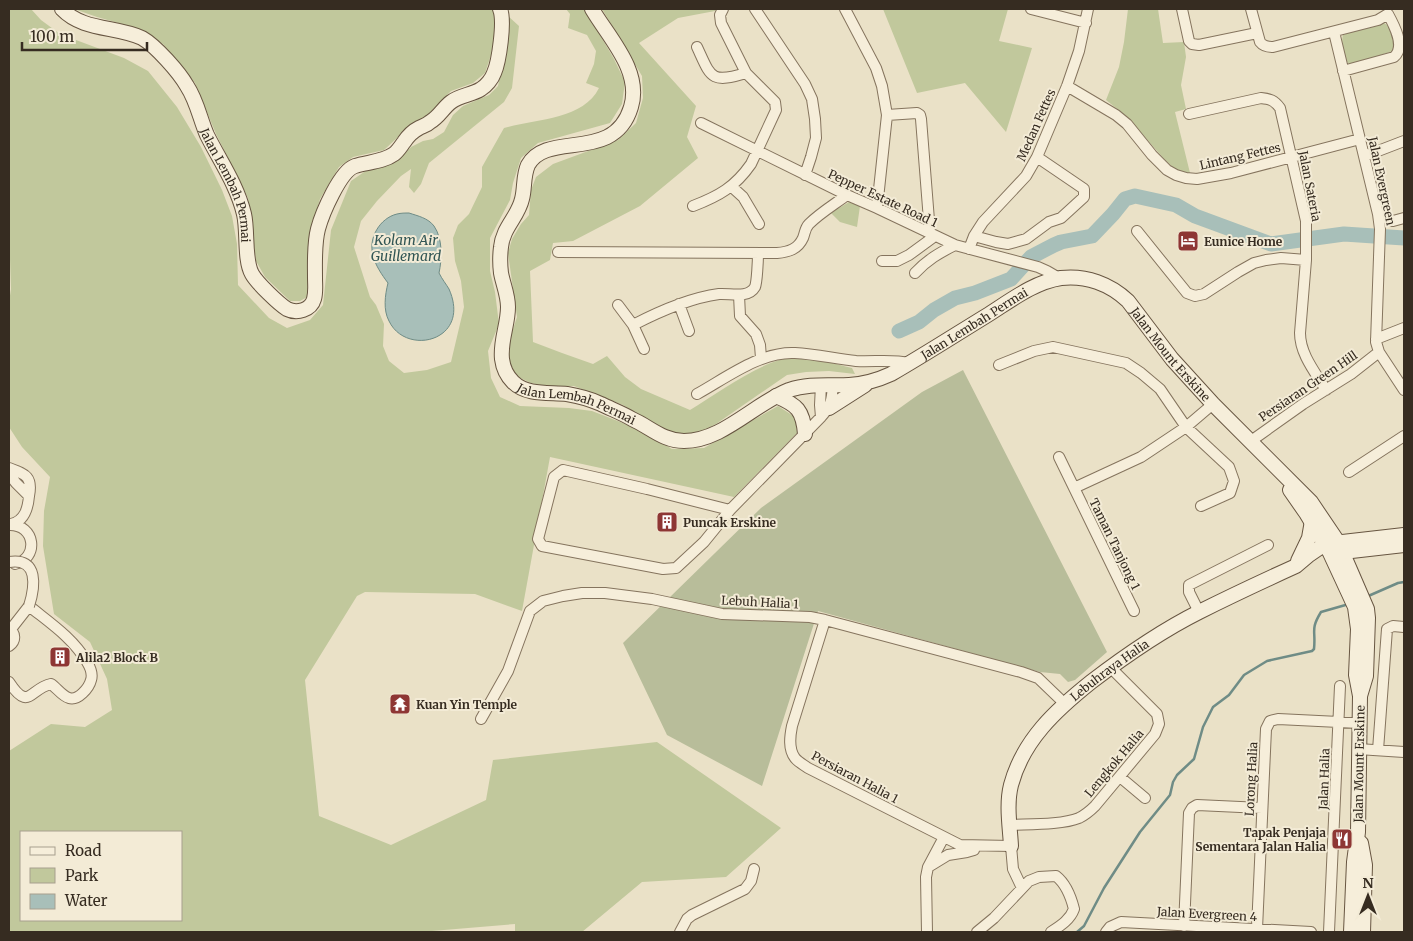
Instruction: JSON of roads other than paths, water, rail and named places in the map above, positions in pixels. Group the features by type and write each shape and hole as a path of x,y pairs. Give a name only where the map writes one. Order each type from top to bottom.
{"main road":[{"name":"Jalan Lembah Permai","path":"62,9 88,25 127,33 143,39 170,63 188,86 206,133 236,189 247,225 247,254 251,273 284,306 289,310 296,311 310,307 314,301 315,249 318,228 335,187 343,175 353,166 385,159 395,154 412,133 430,123 450,102 481,89 489,82 495,72 500,45 503,21 500,9"},
{"name":"Jalan Lembah Permai","path":"592,9 629,70 634,85 632,104 622,126 613,134 591,142 553,148 542,152 534,157 525,172 522,199 518,211 505,231 501,248 501,272 508,307 501,352 502,362 506,374 518,386 540,393 566,394 590,399 633,419 660,436 673,440 701,439 776,396 797,388 854,385 891,374 1025,292 1060,278"},
{"name":"Jalan Mount Erskine","path":"1060,278 1090,280 1108,286 1121,294 1139,314 1172,360 1311,502 1357,600 1368,618 1366,676 1360,696 1358,832 1354,862 1351,932"},
{"path":"825,412 872,381"},
{"path":"776,396 796,407 801,412 805,434"},
{"name":"Jalan Mount Erskine","path":"1268,459 1312,521 1334,548"},
{"path":"1297,565 1309,538 1312,521"},
{"path":"1334,548 1404,535"},
{"path":"1334,548 1404,545"},
{"name":"Lebuhraya Halia","path":"1011,846 1009,825 1010,788 1021,760 1037,734 1064,703 1126,656 1199,612 1297,565 1312,563 1334,548"},
{"name":"Jalan Mount Erskine","path":"1358,832 1365,865 1363,932"},
{"path":"1356,932 1358,928 1359,904 1364,888"}],"street":[{"path":"693,206 709,200 732,187 751,164 776,110 775,102 746,74 721,23 720,15 722,9"},
{"path":"755,9 805,84 812,99 816,138 805,175"},
{"path":"846,9 876,68 882,86 887,115 877,208"},
{"path":"1031,9 1086,23"},
{"name":"Medan Fettes","path":"969,249 974,236 983,222 1026,176 1037,158 1067,86 1079,51 1088,9"},
{"path":"1182,9 1189,41 1192,44 1199,45 1257,33"},
{"path":"1251,9 1260,42 1267,47 1378,20 1388,11 1402,53 1343,71"},
{"name":"Jalan Evergreen","path":"1334,32 1378,214 1380,244 1376,339 1379,352 1404,390"},
{"path":"697,47 709,72 715,77 724,78 746,74"},
{"name":"Lintang Fettes","path":"1067,86 1116,115 1127,124 1167,170 1186,178 1203,178 1231,173 1360,140"},
{"name":"Jalan Sateria","path":"1189,114 1260,98 1269,99 1280,108 1306,221 1306,255 1300,343 1326,390"},
{"path":"882,261 897,261 908,255 932,235 920,115 917,113 887,115"},
{"name":"Pepper Estate Road 1","path":"701,123 846,195 955,245 1038,267 1060,278"},
{"path":"1365,156 1404,141"},
{"path":"974,236 1008,244 1026,239 1048,222 1061,218 1084,196 1084,189 1037,158"},
{"path":"732,187 748,203 759,224"},
{"path":"558,252 788,252 800,244 805,230 810,224 846,195"},
{"path":"1378,214 1393,221 1404,218"},
{"path":"1136,231 1187,294 1195,296 1204,294 1254,264 1266,260 1306,255"},
{"path":"915,273 935,255 955,245"},
{"path":"633,325 679,304 702,297 722,294 739,295 750,292 755,286 758,253"},
{"path":"739,295 740,316 756,334 760,345 761,358"},
{"path":"679,304 689,331"},
{"path":"618,305 633,325 644,349"},
{"path":"1376,339 1404,328"},
{"path":"999,365 1034,351 1053,347 1126,363 1141,373 1160,389 1186,426 1229,467 1234,481 1230,493 1201,506"},
{"name":"Persiaran Green Hill","path":"1251,440 1351,374 1379,352"},
{"path":"697,394 761,358 793,353 868,362 897,360 910,364"},
{"path":"730,510 647,488 563,470 554,477 538,539 542,546 663,570 676,568 704,542 730,510 825,412 832,399 827,385"},
{"name":"Taman Tanjong 1","path":"1074,488 1141,456 1186,426 1213,404"},
{"path":"1349,472 1404,436"},
{"name":"Taman Tanjong 1","path":"1059,458 1134,611"},
{"path":"9,468 24,474 30,480 28,505 25,514 16,523 9,524"},
{"path":"9,474 29,496"},
{"path":"9,524 19,525 26,530 32,540 28,556 24,562 9,563"},
{"path":"1199,612 1189,592 1189,585 1268,546"},
{"path":"9,563 17,560 23,562 29,567 33,583 33,593 29,606 10,629 15,637 13,643 9,646"},
{"name":"Lebuh Halia 1","path":"481,719 508,671 530,611 543,601 582,593 606,593 652,599 722,614 810,617 825,620 1021,672 1038,678 1064,703"},
{"path":"9,682 21,697 32,696 51,684 71,699 76,698 91,680 92,672 87,662 71,640 29,606"},
{"name":"Persiaran Halia 1","path":"825,620 792,726 791,750 795,758 808,768 960,845 1011,846"},
{"path":"1378,750 1387,629 1393,626 1404,627"},
{"name":"Lengkok Halia","path":"1009,825 1063,822 1079,818 1095,806 1155,734 1158,729 1159,719 1155,711 1110,667"},
{"name":"Jalan Halia","path":"1330,932 1340,686"},
{"name":"Lorong Halia","path":"1256,929 1266,729 1270,721 1278,719 1359,723"},
{"path":"1358,749 1404,752"},
{"path":"1120,777 1145,798"},
{"path":"1184,926 1189,813 1192,808 1197,805 1262,808"},
{"path":"928,932 925,882 928,867 944,837"},
{"path":"928,867 948,855 967,852 984,846"},
{"path":"1011,846 1013,868 1022,888"},
{"path":"680,932 687,919 692,915 745,889 754,869"},
{"path":"977,932 994,918 1029,881 1039,877 1056,876 1068,892 1074,909 1072,915 1051,932"},
{"name":"Jalan Evergreen 4","path":"1106,932 1110,926 1121,922 1311,932"}],"water":[{"name":"Kolam Air Guillemard","path":"409,213 429,221 437,231 441,249 439,273 449,289 454,307 452,321 445,331 434,338 422,340 409,338 397,332 389,321 385,302 388,283 377,266 372,249 374,236 385,220 391,216"}],"waterway":[{"path":"899,331 919,322 934,310 955,298 975,293 1011,279 1031,257 1054,245 1092,236 1125,199 1135,196 1176,205 1195,216 1271,244 1344,234 1404,238"},
{"path":"1366,597 1404,582"},
{"path":"1077,932 1084,926 1104,888 1140,832 1170,795 1177,775 1194,759 1203,727 1213,707 1229,695 1244,675 1267,661 1312,651 1314,649 1314,627 1321,612 1349,604"}],"place":[{"name":"Eunice Home","path":"1188,241"},
{"name":"Puncak Erskine","path":"667,522"},
{"name":"Alila2 Block B","path":"60,657"},
{"name":"Kuan Yin Temple","path":"400,704"},
{"name":"Tapak Penjaja Sementara Jalan Halia","path":"1342,839"}]}
